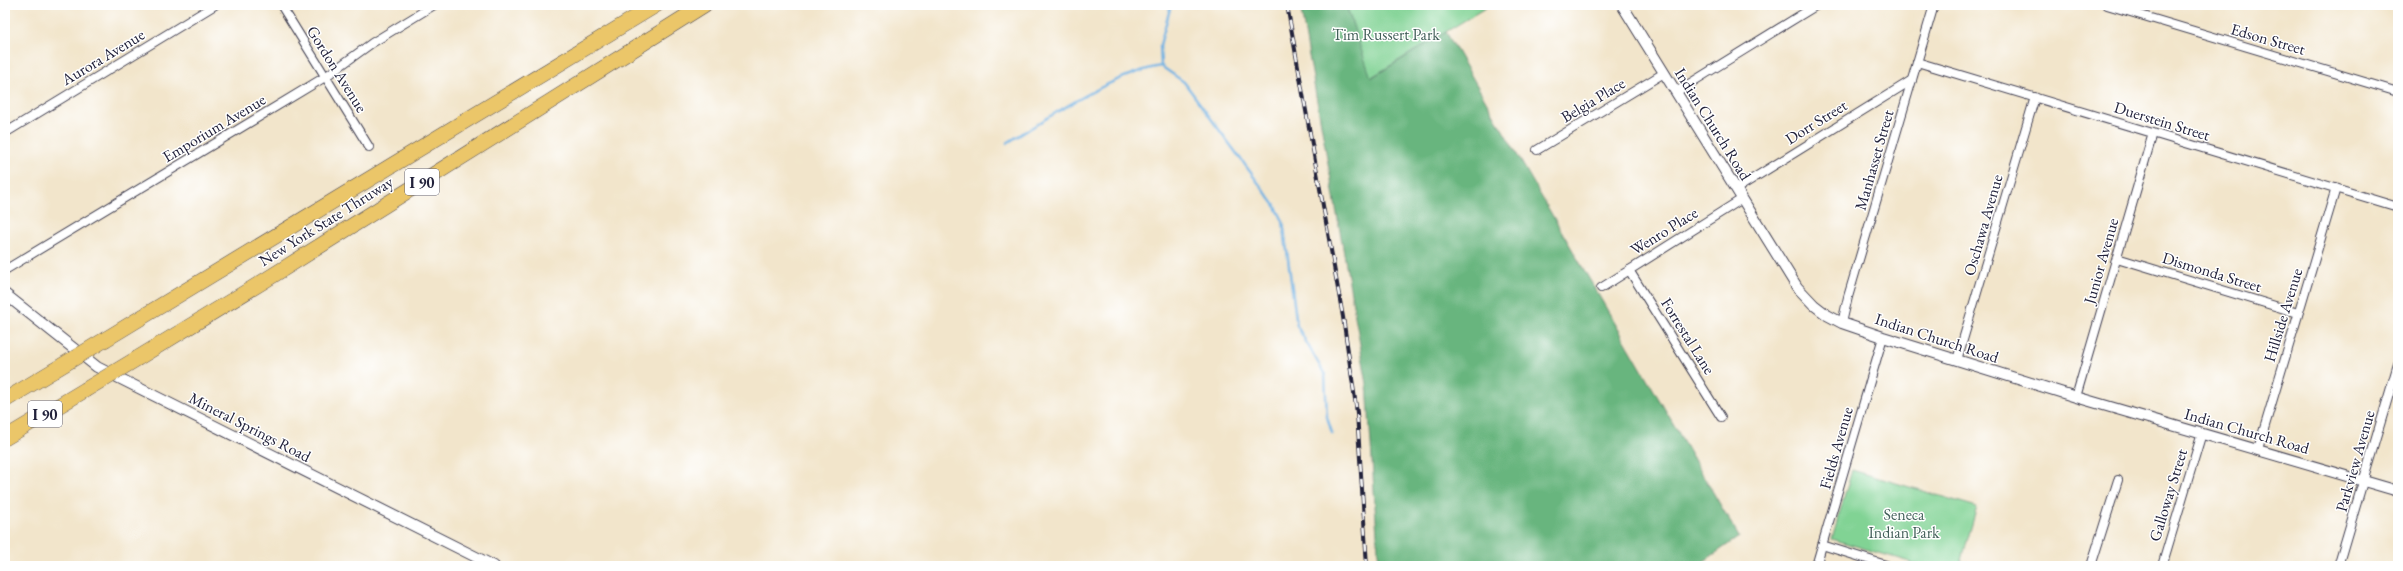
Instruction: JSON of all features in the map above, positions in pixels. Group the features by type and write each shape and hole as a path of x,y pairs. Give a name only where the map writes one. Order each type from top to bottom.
{"highway":[{"name":"New York State Thruway","path":"5,400 656,5"},
{"name":"New York State Thruway","path":"5,438 138,358 704,5"}],"street":[{"name":"Aurora Avenue","path":"5,133 215,5"},
{"name":"Gordon Avenue","path":"281,5 369,147"},
{"name":"Emporium Avenue","path":"5,270 325,78 372,43 434,5"},
{"name":"Indian Church Road","path":"1622,5 1796,287 1814,305 1842,323 2076,397 2398,491"},
{"path":"1676,92 1816,5"},
{"name":"Manhasset Street","path":"1842,323 1848,297 1934,5"},
{"name":"Edson Street","path":"2107,5 2398,92"},
{"name":"Duerstein Street","path":"1917,62 2398,207"},
{"name":"Belgia Place","path":"1537,150 1664,74"},
{"name":"Dorr Street","path":"1736,189 1912,80"},
{"name":"Oschawa Avenue","path":"1957,360 2035,97"},
{"name":"Junior Avenue","path":"2076,397 2153,133"},
{"name":"Hillside Avenue","path":"2258,450 2336,188"},
{"name":"Wenro Place","path":"1601,288 1742,199"},
{"name":"Dismonda Street","path":"2117,258 2298,313"},
{"name":"Forrestal Lane","path":"1629,270 1721,417"},
{"name":"Mineral Springs Road","path":"5,294 97,367 494,566"},
{"name":"Fields Avenue","path":"1816,566 1883,337"},
{"name":"Parkview Avenue","path":"2338,566 2398,364"},
{"name":"Galloway Street","path":"2162,566 2202,433"},
{"path":"2092,566 2118,480"},
{"path":"1822,545 1889,566"}],"green space":[{"path":"1300,5 1346,5 1371,78 1446,32 1739,537 1697,566 1379,566 1367,384"},
{"name":"Tim Russert Park","path":"1346,5 1490,5 1370,78"},
{"name":"Seneca Indian Park","path":"1852,470 1977,507 1960,566 1923,566 1832,539"}],"waterway":[{"path":"1161,66 1160,45 1171,5"},
{"path":"1007,143 1101,87 1142,71 1161,66 1184,82 1276,207 1283,221 1297,326 1325,375 1327,417 1332,433"}],"railway":[{"path":"1287,5 1343,317 1357,413 1367,566"}]}
